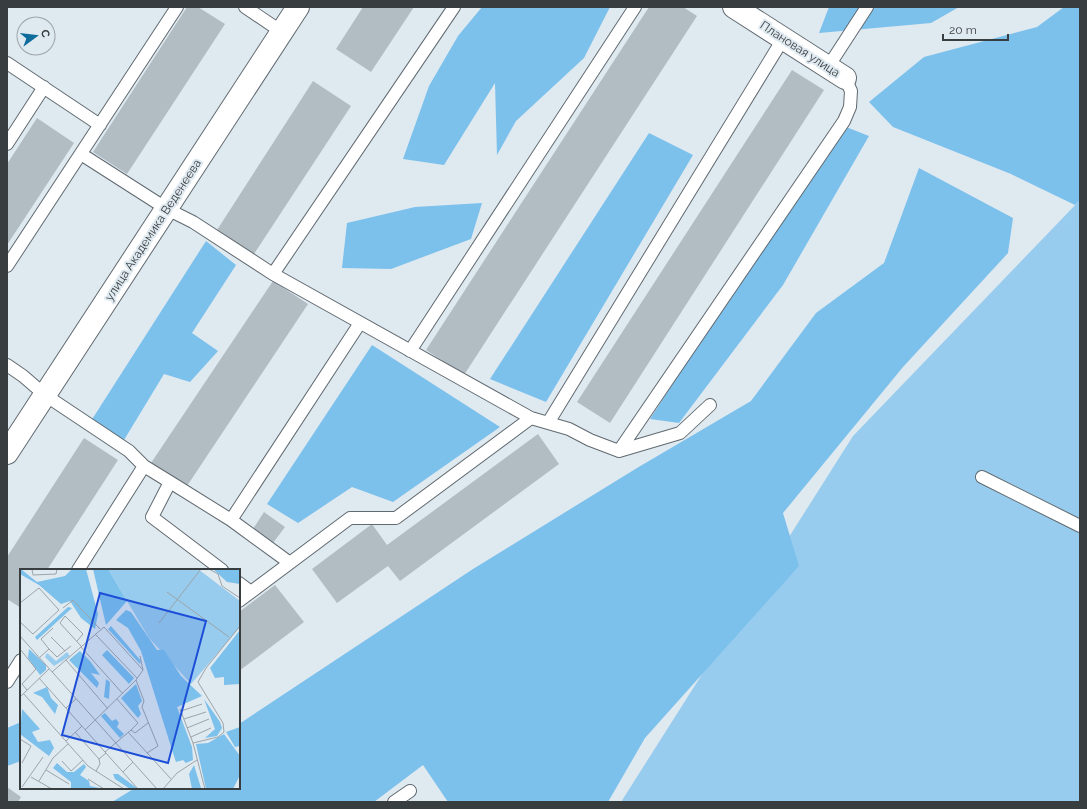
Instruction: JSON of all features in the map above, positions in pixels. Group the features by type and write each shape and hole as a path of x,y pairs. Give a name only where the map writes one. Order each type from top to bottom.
{"street":[{"name":"улица Академика Веденеева","path":"7,453 298,7"},
{"name":"Плановая улица","path":"734,7 837,73"}],"lane":[{"path":"7,266 177,7"},
{"path":"245,7 282,32"},
{"path":"273,274 454,7"},
{"path":"410,351 636,7"},
{"path":"619,451 844,121 850,107 851,92 837,73 867,7"},
{"path":"548,423 783,39"},
{"path":"7,63 100,125"},
{"path":"7,144 44,88"},
{"path":"81,154 167,209 193,222 273,274 530,418 569,429 590,440 619,451 680,433 710,405"},
{"path":"231,520 360,323"},
{"path":"7,365 23,376 45,395 129,451 144,466 231,520 290,562"},
{"path":"240,599 350,518 396,518 530,418"},
{"path":"79,569 144,466"},
{"path":"982,477 1080,526"},
{"path":"170,482 152,517 221,569"},
{"path":"240,584 251,592"},
{"path":"7,682 20,662"},
{"path":"396,801 410,791"}],"shaded area":[{"path":"482,7 610,7 584,58 516,121 497,155 495,83 444,165 403,159 429,86 458,36"},
{"path":"829,7 959,7 931,23 819,33"},
{"path":"1064,7 1080,7 1080,200 1075,205 1011,174 893,127 869,102 924,57 1037,27"},
{"path":"841,125 869,136 783,285 679,423 650,419"},
{"path":"649,133 693,155 546,402 490,379"},
{"path":"919,168 1013,218 1008,253 903,367 783,513 799,566 645,738 608,802 448,802 423,765 374,802 112,802 133,789 240,789 240,723 473,569 637,468 751,401 816,313 884,263"},
{"path":"1080,200 1080,802 621,802 853,436"},
{"path":"482,203 471,239 391,269 342,268 347,223 415,207"},
{"path":"206,241 236,265 192,333 218,351 190,382 164,374 124,440 91,421"},
{"path":"372,345 500,427 393,502 352,487 298,523 267,504"},
{"path":"20,722 20,761 7,766 7,728"}],"building":[{"path":"187,7 198,7 225,24 127,174 93,152"},
{"path":"363,7 414,7 371,72 336,49"},
{"path":"649,7 683,7 697,16 464,375 426,350"},
{"path":"792,70 824,90 610,423 577,402"},
{"path":"313,81 351,106 254,254 217,230"},
{"path":"37,118 74,143 7,245 7,164"},
{"path":"273,281 308,304 185,489 149,466"},
{"path":"538,434 559,464 400,581 388,566 337,603 312,569 372,524 387,545"},
{"path":"84,438 118,460 48,569 20,569 20,607 7,599 7,557"},
{"path":"264,512 285,527 273,543 253,529"},
{"path":"275,585 304,622 240,670 240,611"},
{"path":"7,787 21,797 18,802 7,802"}]}
